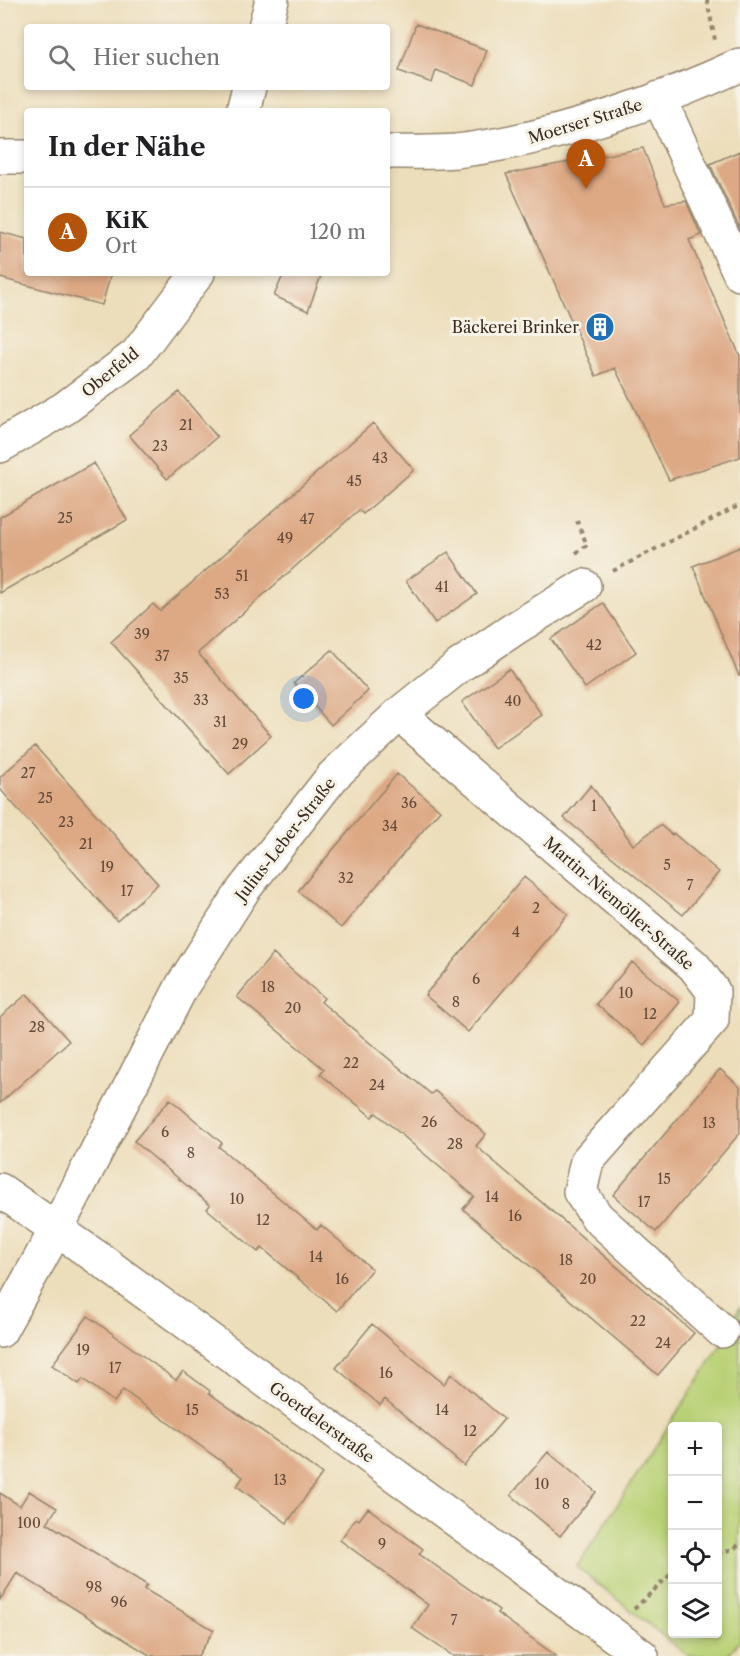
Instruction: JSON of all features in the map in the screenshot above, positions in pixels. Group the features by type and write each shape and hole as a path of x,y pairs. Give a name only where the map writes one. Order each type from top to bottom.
{"street":[{"path":"266,24 272,0"},
{"name":"Moerser Straße","path":"390,153 454,151 540,137 620,113 740,65"},
{"path":"244,108 248,90"},
{"path":"659,98 740,274"},
{"path":"0,158 24,157"},
{"name":"Oberfeld","path":"0,446 65,408 136,355 196,276"},
{"name":"Julius-Leber-Straße","path":"0,1331 56,1230 182,986 244,889 333,776 399,714 468,660 584,586"},
{"name":"Martin-Niemöller-Straße","path":"399,714 694,966 713,991 712,1020 587,1161 580,1192 597,1217 722,1331"},
{"name":"Goerdelerstraße","path":"0,1190 108,1265 642,1656"}],"path":[{"path":"584,586 740,505"},
{"path":"722,1552 735,1548 740,1542"},
{"path":"609,1632 668,1577"}],"green space":[{"path":"740,1306 740,1641 727,1656 688,1656 577,1567 668,1427 668,1638 722,1638 722,1422 671,1422 719,1348"}],"building":[{"path":"416,24 487,50 475,85 436,70 432,83 399,71"},
{"path":"643,148 665,204 686,201 701,235 689,240 740,356 740,457 669,480 615,368 596,376 506,174"},
{"path":"740,151 740,229 710,164"},
{"path":"0,232 24,238 24,276 110,276 102,305 0,278"},
{"path":"283,276 321,276 308,311 274,296"},
{"path":"179,392 217,437 167,479 129,435"},
{"path":"373,423 414,470 363,514 359,510 198,653 271,736 229,774 111,642 153,604 160,611"},
{"path":"94,463 127,520 0,593 0,517"},
{"path":"740,547 740,676 739,676 693,566"},
{"path":"448,552 477,594 435,623 406,581"},
{"path":"603,603 636,652 585,688 551,639"},
{"path":"332,650 368,691 331,725 294,683"},
{"path":"509,669 542,715 494,748 462,702"},
{"path":"35,746 158,884 117,921 0,789 0,777"},
{"path":"397,774 440,810 341,928 298,891"},
{"path":"591,785 633,845 660,825 672,835 673,833 719,872 683,915 564,818"},
{"path":"524,877 568,914 468,1032 425,995"},
{"path":"273,954 324,998 321,1002 431,1094 435,1091 486,1134 476,1146 694,1333 658,1375 463,1209 474,1196 376,1113 372,1117 320,1074 324,1069 237,997"},
{"path":"632,962 680,1002 644,1045 596,1004"},
{"path":"27,994 69,1041 0,1103 0,1017"},
{"path":"720,1069 740,1087 740,1133 656,1232 613,1195"},
{"path":"170,1099 222,1143 219,1147 317,1230 321,1225 372,1269 337,1311 262,1248 258,1252 207,1209 210,1205 134,1141"},
{"path":"88,1316 176,1380 183,1371 210,1391 209,1393 322,1474 287,1523 237,1486 243,1477 123,1390 114,1402 83,1379 79,1384 52,1365"},
{"path":"372,1324 444,1384 451,1374 504,1419 464,1466 385,1399 380,1405 336,1368"},
{"path":"548,1452 596,1492 560,1536 511,1495"},
{"path":"29,1491 57,1508 47,1523 147,1585 144,1589 214,1630 198,1656 151,1656 17,1573 0,1600 0,1493 20,1506"},
{"path":"368,1508 423,1549 419,1554 499,1610 497,1613 556,1656 453,1656 412,1628 428,1605 340,1540 356,1518 359,1520"}],"place":[{"name":"KiK","path":"586,189"},
{"name":"Bäckerei Brinker","path":"600,327"}]}
